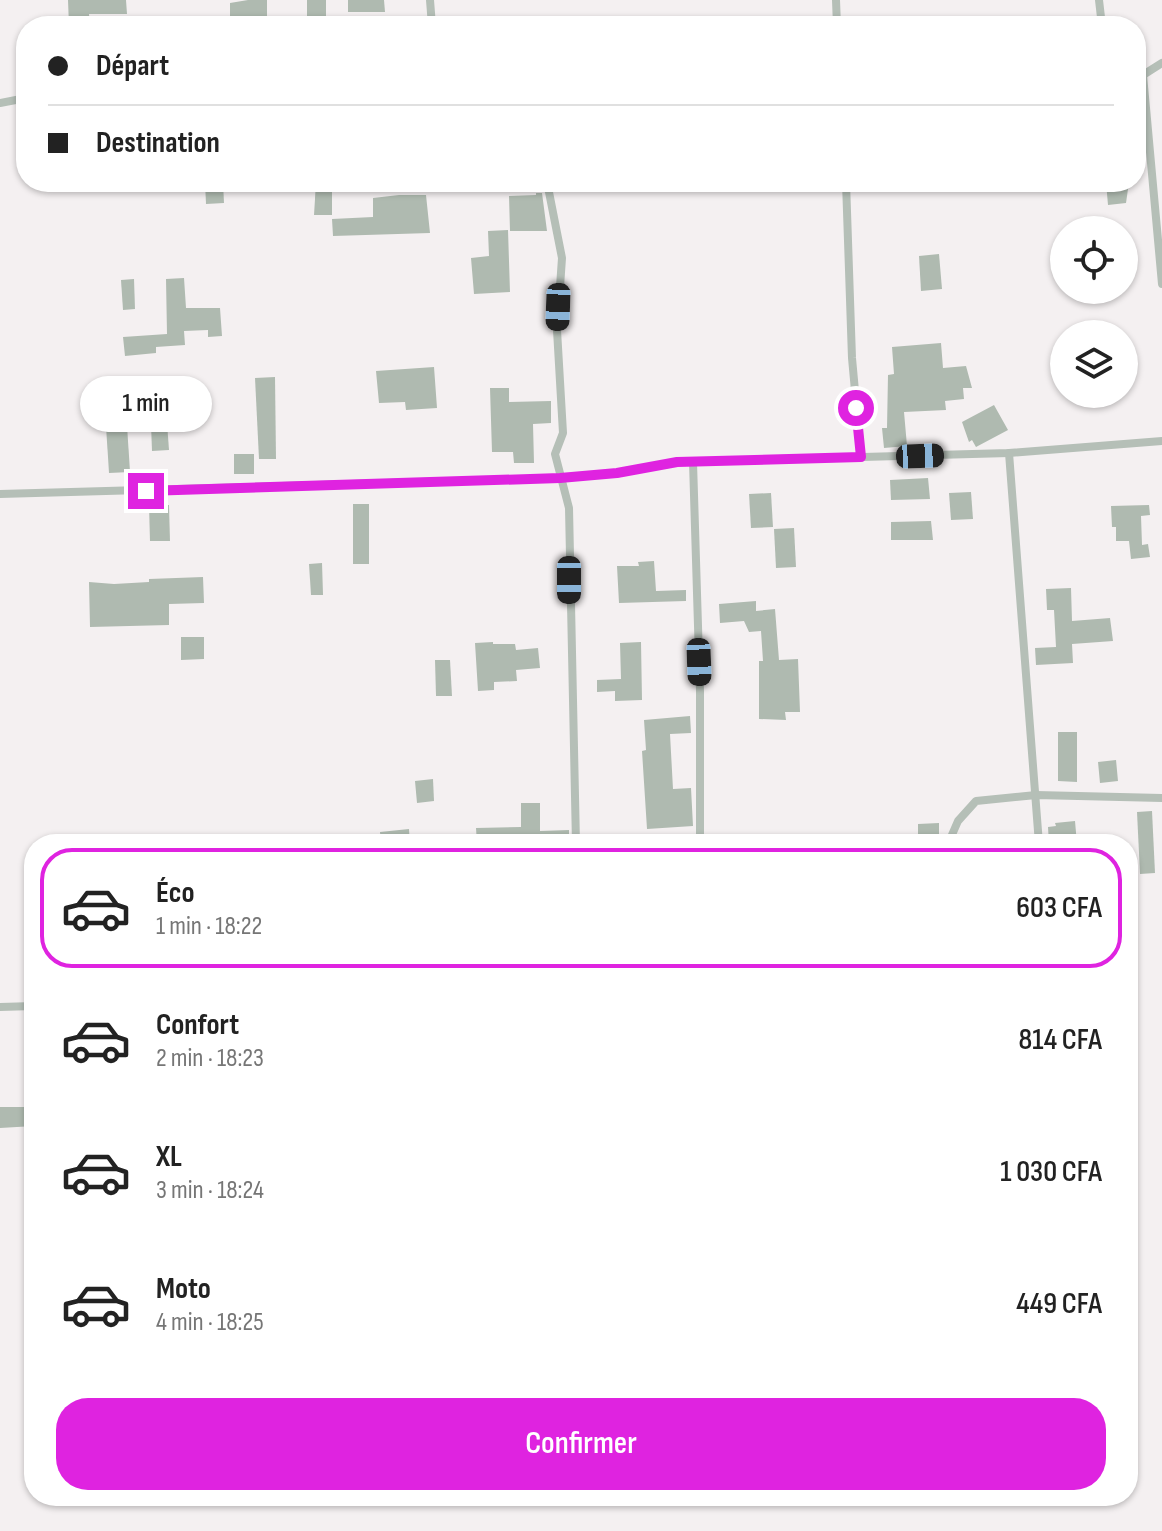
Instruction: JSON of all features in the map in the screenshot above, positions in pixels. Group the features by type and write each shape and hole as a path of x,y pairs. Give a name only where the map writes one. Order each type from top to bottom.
{"street":[{"path":"1146,93 1152,203 1162,284"},
{"path":"549,192 562,258 557,330 563,433 555,454 569,508 576,834"},
{"path":"846,192 852,358 861,457"},
{"path":"0,494 560,478 693,462 1009,453 1162,441"},
{"path":"1009,453 1038,834"},
{"path":"693,462 700,691 700,834"},
{"path":"952,834 958,821 976,801 1036,795 1162,798"},
{"path":"0,1007 24,1006"}],"building":[{"path":"68,0 126,0 127,14 69,16"},
{"path":"267,0 267,16 230,16 230,3"},
{"path":"307,0 326,0 326,16 307,16"},
{"path":"348,0 384,0 385,12 348,12"},
{"path":"205,192 223,192 224,203 206,204"},
{"path":"315,192 332,192 332,215 314,215"},
{"path":"1107,192 1128,192 1126,203 1108,205"},
{"path":"542,193 547,231 510,231 509,196"},
{"path":"426,195 430,233 333,236 332,219 373,217 373,198"},
{"path":"508,230 510,292 474,294 471,258 489,256 488,231"},
{"path":"939,254 942,289 921,291 919,256"},
{"path":"184,278 186,308 220,308 222,336 208,337 208,330 184,331 185,345 156,347 156,353 125,356 123,337 167,334 166,279"},
{"path":"134,279 135,309 123,310 121,280"},
{"path":"941,343 943,368 966,366 972,388 963,388 964,399 945,401 946,410 904,412 907,446 884,448 882,428 887,428 888,375 894,374 892,347"},
{"path":"434,367 437,408 406,410 405,402 379,403 376,371"},
{"path":"275,377 276,459 259,459 255,378"},
{"path":"490,388 509,388 509,402 551,401 551,423 533,424 534,463 514,463 513,452 492,452"},
{"path":"994,405 1008,430 976,447 972,440 969,442 962,422"},
{"path":"167,423 169,450 152,451 151,424"},
{"path":"127,425 130,472 109,473 106,426"},
{"path":"234,454 254,454 254,474 234,474"},
{"path":"928,478 930,499 891,500 890,480"},
{"path":"971,492 973,519 951,520 949,493"},
{"path":"771,493 773,527 751,528 749,494"},
{"path":"353,504 369,504 369,564 353,564"},
{"path":"149,505 169,505 170,541 150,541"},
{"path":"1149,505 1150,515 1141,516 1142,545 1148,544 1150,557 1131,559 1129,541 1116,541 1111,506"},
{"path":"931,521 933,540 891,540 891,522"},
{"path":"794,528 796,567 776,568 774,529"},
{"path":"654,561 656,591 686,590 686,601 619,603 617,566 639,566 638,562"},
{"path":"322,563 323,595 311,595 309,564"},
{"path":"203,577 204,603 169,604 169,625 90,627 89,582 114,584"},
{"path":"1071,588 1072,621 1110,618 1113,641 1072,644 1073,663 1036,665 1035,648 1056,647 1054,610 1047,610 1046,589"},
{"path":"756,601 756,611 775,609 779,660 798,659 800,712 785,712 786,720 759,719 759,661 763,661 761,631 749,632 744,621 720,623 719,604"},
{"path":"181,637 204,637 204,659 181,660"},
{"path":"641,642 642,700 615,701 615,691 597,692 597,680 621,679 620,643"},
{"path":"475,643 515,644 516,650 538,648 540,668 516,670 517,681 494,682 494,690 478,691"},
{"path":"435,660 450,660 452,696 436,696"},
{"path":"690,716 691,733 670,734 673,789 691,788 693,826 647,829 642,751 646,750 644,720"},
{"path":"1058,732 1077,732 1077,782 1058,781"},
{"path":"1116,760 1118,781 1100,783 1098,762"},
{"path":"433,779 434,801 417,803 415,781"},
{"path":"521,803 540,803 540,831 569,830 569,834 476,834 476,828 521,827"},
{"path":"1152,811 1155,873 1140,874 1137,812"},
{"path":"1075,821 1076,834 1048,834 1048,827 1056,826 1055,823"},
{"path":"939,823 939,834 918,834 918,824"},
{"path":"409,829 409,834 380,834"},
{"path":"0,1107 24,1107 24,1127 0,1128"}],"route":[{"path":"146,491 560,478 617,473 677,462 861,457 856,408"}]}
